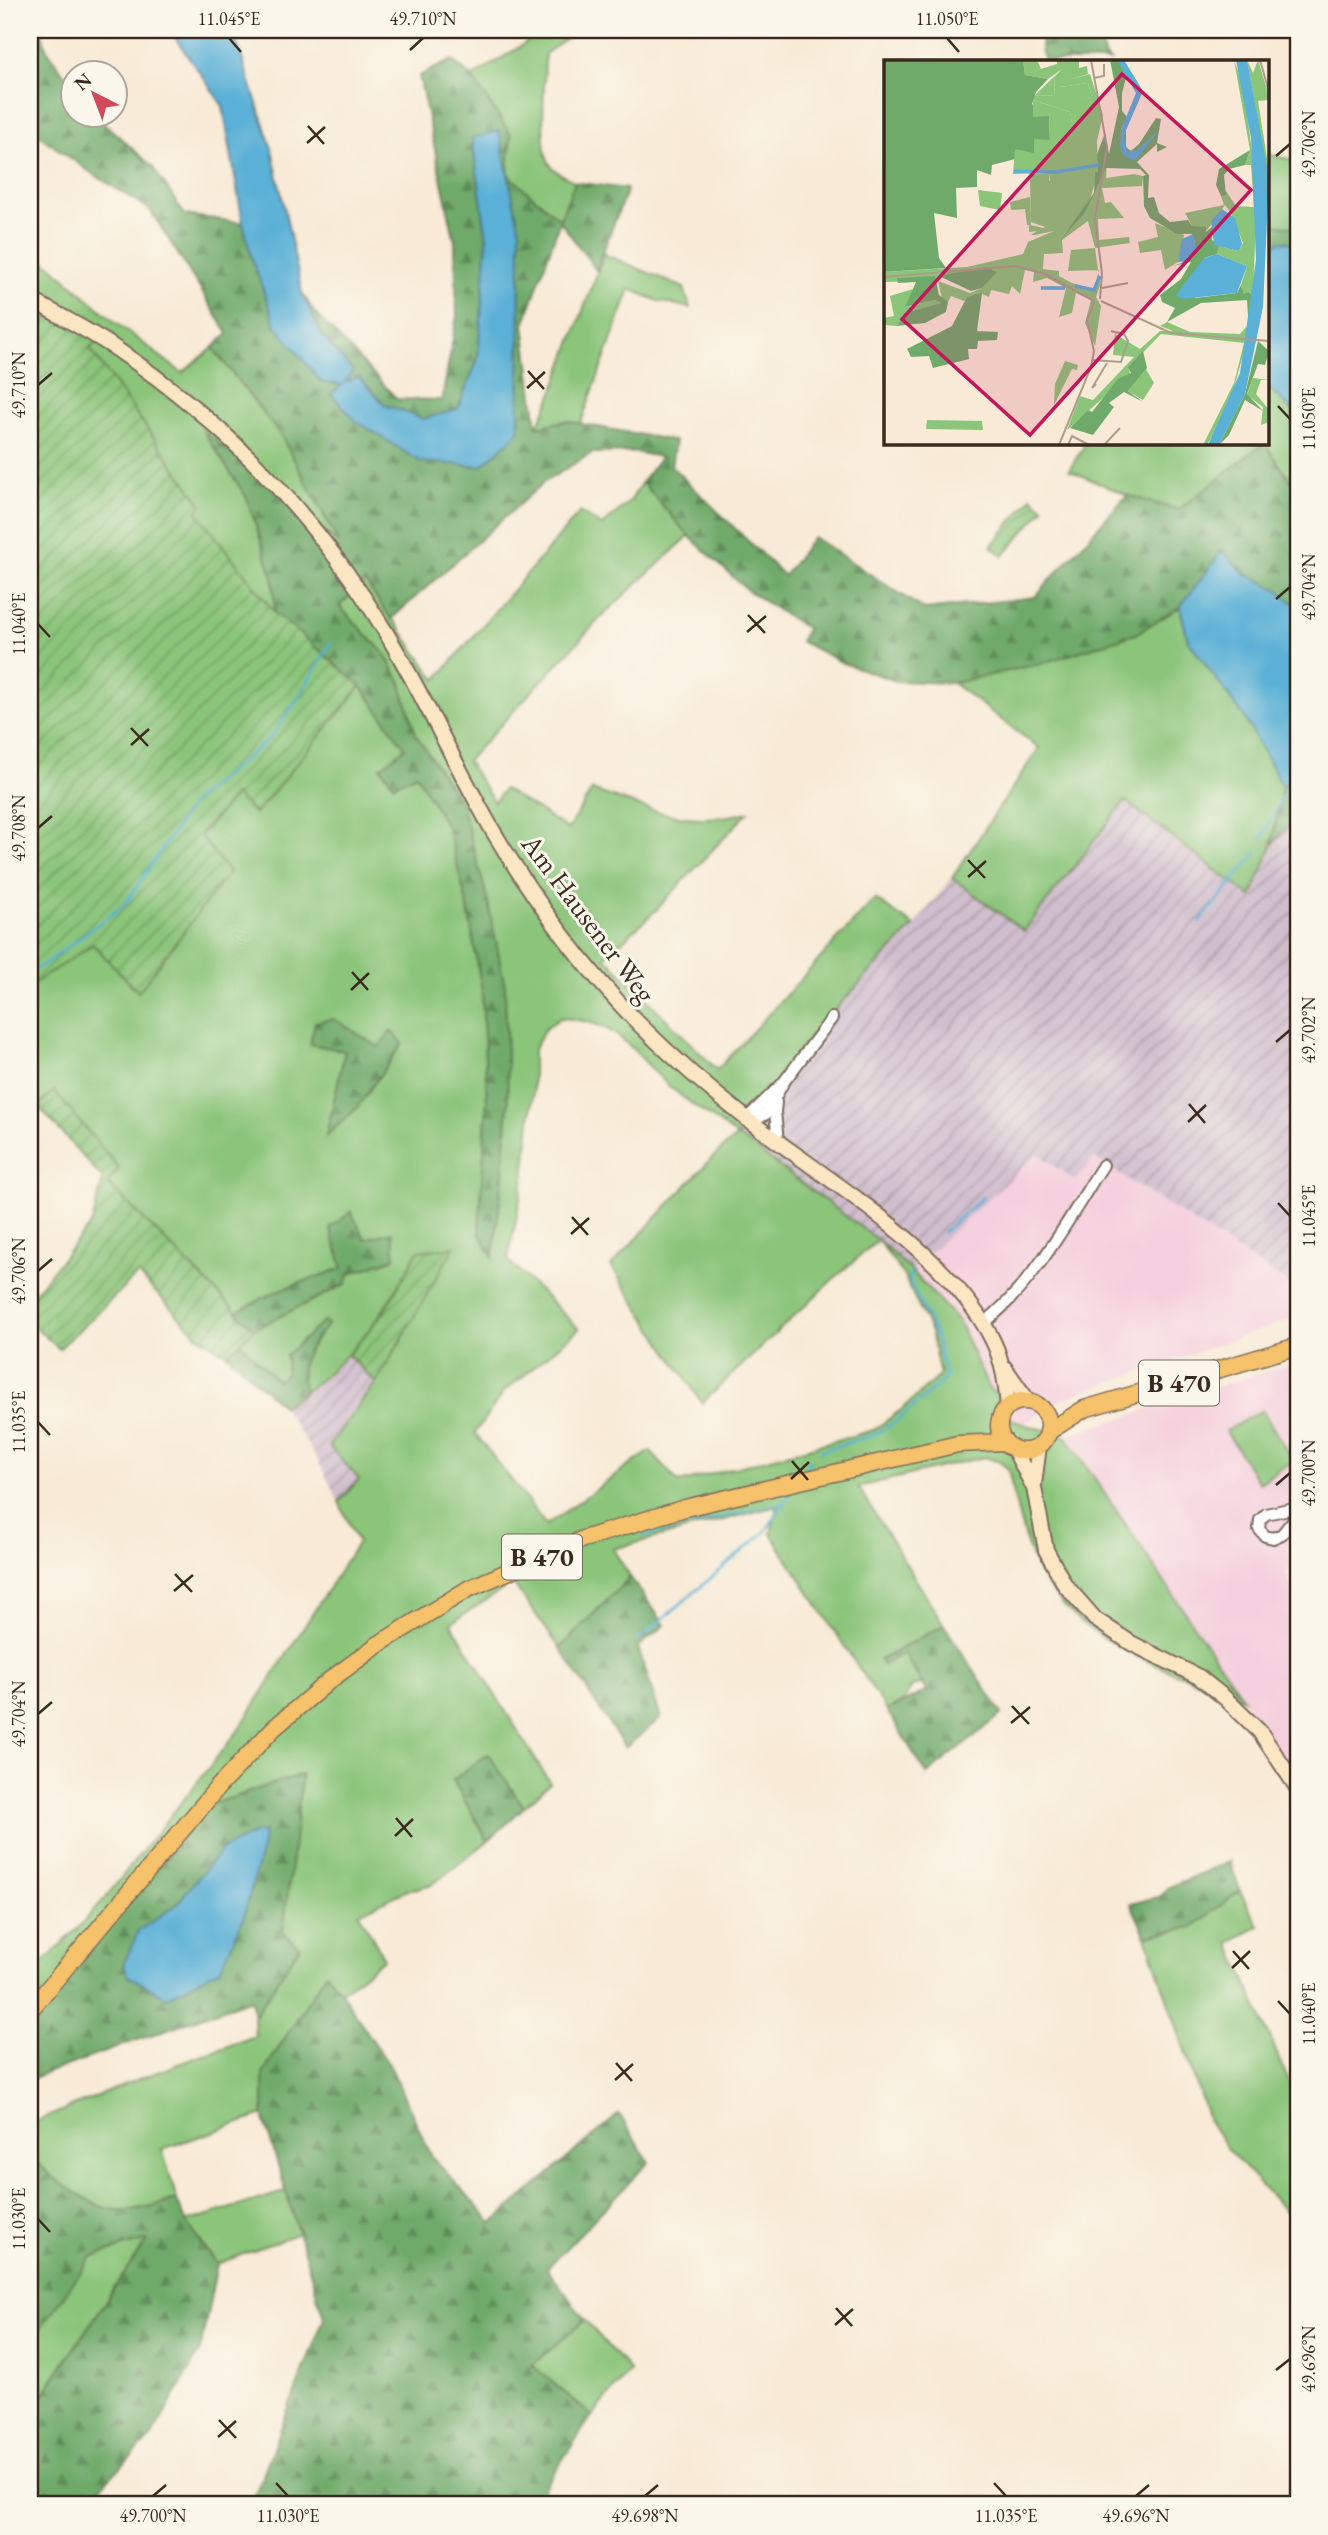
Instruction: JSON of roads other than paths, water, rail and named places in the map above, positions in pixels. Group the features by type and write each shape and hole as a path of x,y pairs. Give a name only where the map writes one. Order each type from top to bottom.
{"main road":[{"name":"Am Hausener Weg","path":"30,299 113,346 169,388 228,435 290,498 339,560 384,629 493,831 525,882 587,965 648,1032 688,1070 912,1244 953,1285 983,1324 1002,1363"},
{"name":"B 470","path":"1043,1410 1084,1409 1298,1346"},
{"path":"1002,1363 1028,1401 1043,1410 1048,1417 1044,1439 1035,1463 1034,1489 1046,1550 1065,1585 1095,1619 1131,1643 1199,1677 1225,1698 1260,1732 1298,1787"},
{"path":"1002,1363 1004,1415 1001,1436 1034,1489"},
{"path":"1004,1415 1021,1401 1028,1401"},
{"name":"B 470","path":"1044,1439 1084,1409"},
{"name":"B 470","path":"30,2010 236,1767 274,1728 330,1680 379,1644 468,1589 583,1539 685,1508 958,1444 988,1430 1004,1415"},
{"path":"1009,1445 1031,1450 1044,1439"},
{"name":"B 470","path":"958,1444 1009,1445"}],"street":[{"path":"749,1120 783,1083 832,1018"},
{"path":"749,1120 766,1114 783,1083"},
{"path":"776,1098 778,1140"},
{"path":"983,1324 997,1313 1039,1263 1103,1165"},
{"path":"1298,1507 1266,1514 1259,1520 1259,1529 1265,1536 1273,1538 1282,1534 1298,1514"}],"water":[{"path":"163,30 227,30 238,46 272,149 302,293 322,336 353,371 345,382 359,377 385,405 423,419 458,409 478,359 487,239 472,138 499,131 520,231 519,432 482,466 421,462 356,421 331,394 342,385 321,382 276,326 251,256 243,223 223,106 174,36"},
{"path":"1280,241 1298,243 1298,416 1268,387 1268,251"},
{"path":"1222,551 1244,573 1277,589 1298,607 1298,780 1282,786 1244,717 1188,640 1180,607"},
{"path":"264,1832 243,1919 221,1968 167,1997 130,1977 123,1965 139,1930 175,1906 222,1849 255,1833"}],"waterway":[{"path":"30,971 45,964 125,904 194,801 271,737 331,643"},
{"path":"1262,838 1288,784"},
{"path":"1200,921 1257,852"},
{"path":"943,1232 983,1197"},
{"path":"820,1451 874,1435 897,1421 946,1378 935,1334 909,1279 911,1273"},
{"path":"804,1472 811,1460"},
{"path":"638,1640 765,1532 793,1490"},
{"path":"644,1536 784,1503"}]}
